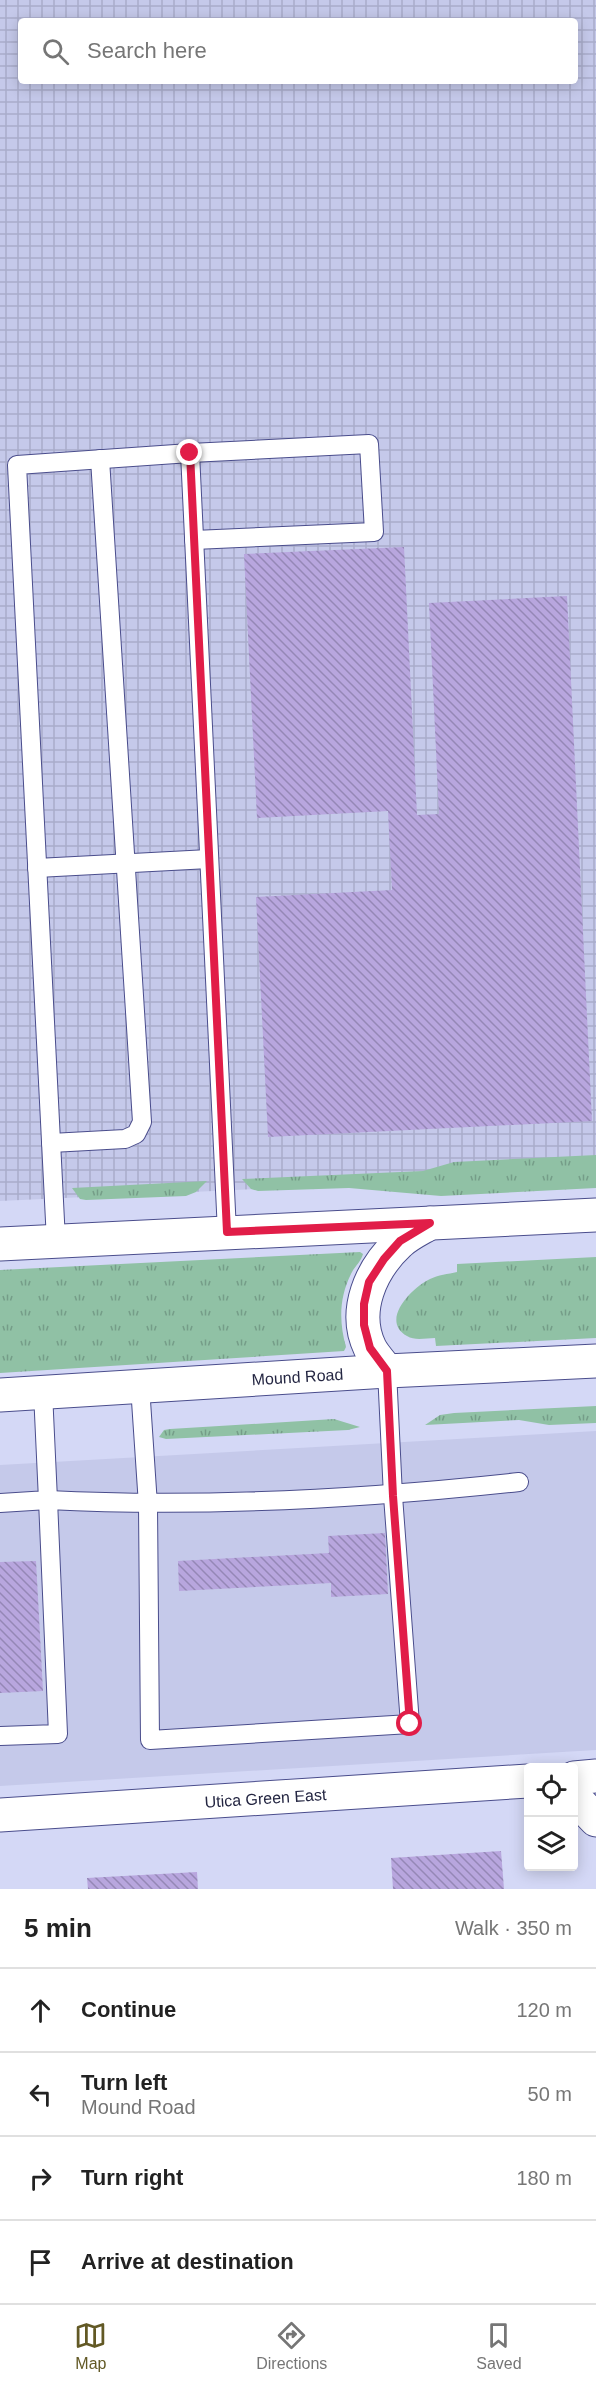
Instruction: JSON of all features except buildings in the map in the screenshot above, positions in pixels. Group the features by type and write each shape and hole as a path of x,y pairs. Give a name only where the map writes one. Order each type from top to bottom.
{"main road":[{"path":"0,1244 596,1215"},
{"path":"387,1371 370,1348 364,1325 364,1304 369,1282 384,1259 400,1241 430,1223"},
{"name":"Mound Road","path":"0,1395 387,1371 596,1361"},
{"path":"578,1778 596,1776"},
{"name":"Utica Green East","path":"0,1815 524,1781"},
{"path":"578,1802 596,1820"}],"lane":[{"path":"56,1241 17,465 369,444 374,532 194,540"},
{"path":"190,453 227,1232"},
{"path":"51,1143 125,1139 136,1134 142,1122 99,459"},
{"path":"37,868 209,859"},
{"path":"140,1386 148,1505 150,1740 410,1724 393,1496 387,1371"},
{"path":"0,1736 58,1734 43,1392"},
{"path":"0,1503 48,1500 148,1505 393,1496 519,1482"}],"shaded area":[{"path":"0,0 596,0 596,1173 0,1201"},
{"path":"596,1431 596,1750 0,1786 0,1465"}],"green space":[{"path":"596,1155 596,1188 441,1196 349,1188 258,1191 251,1189 242,1179 423,1171 454,1162"},
{"path":"207,1181 196,1192 186,1196 86,1200 80,1199 72,1188"},
{"path":"360,1252 363,1254 362,1257 351,1274 342,1301 341,1319 346,1347 344,1351 0,1373 0,1270"},
{"path":"596,1257 596,1338 436,1346 435,1338 410,1338 399,1329 396,1321 402,1304 415,1289 433,1278 457,1272 457,1264"},
{"path":"596,1406 596,1423 549,1425 519,1420 425,1425 440,1415 454,1413"},
{"path":"334,1419 360,1427 348,1430 166,1439 159,1437 164,1430 170,1429"}],"route":[{"path":"190,453 227,1232 430,1223 400,1241 384,1259 369,1282 364,1304 364,1325 370,1348 387,1371 393,1496 410,1724"}]}
